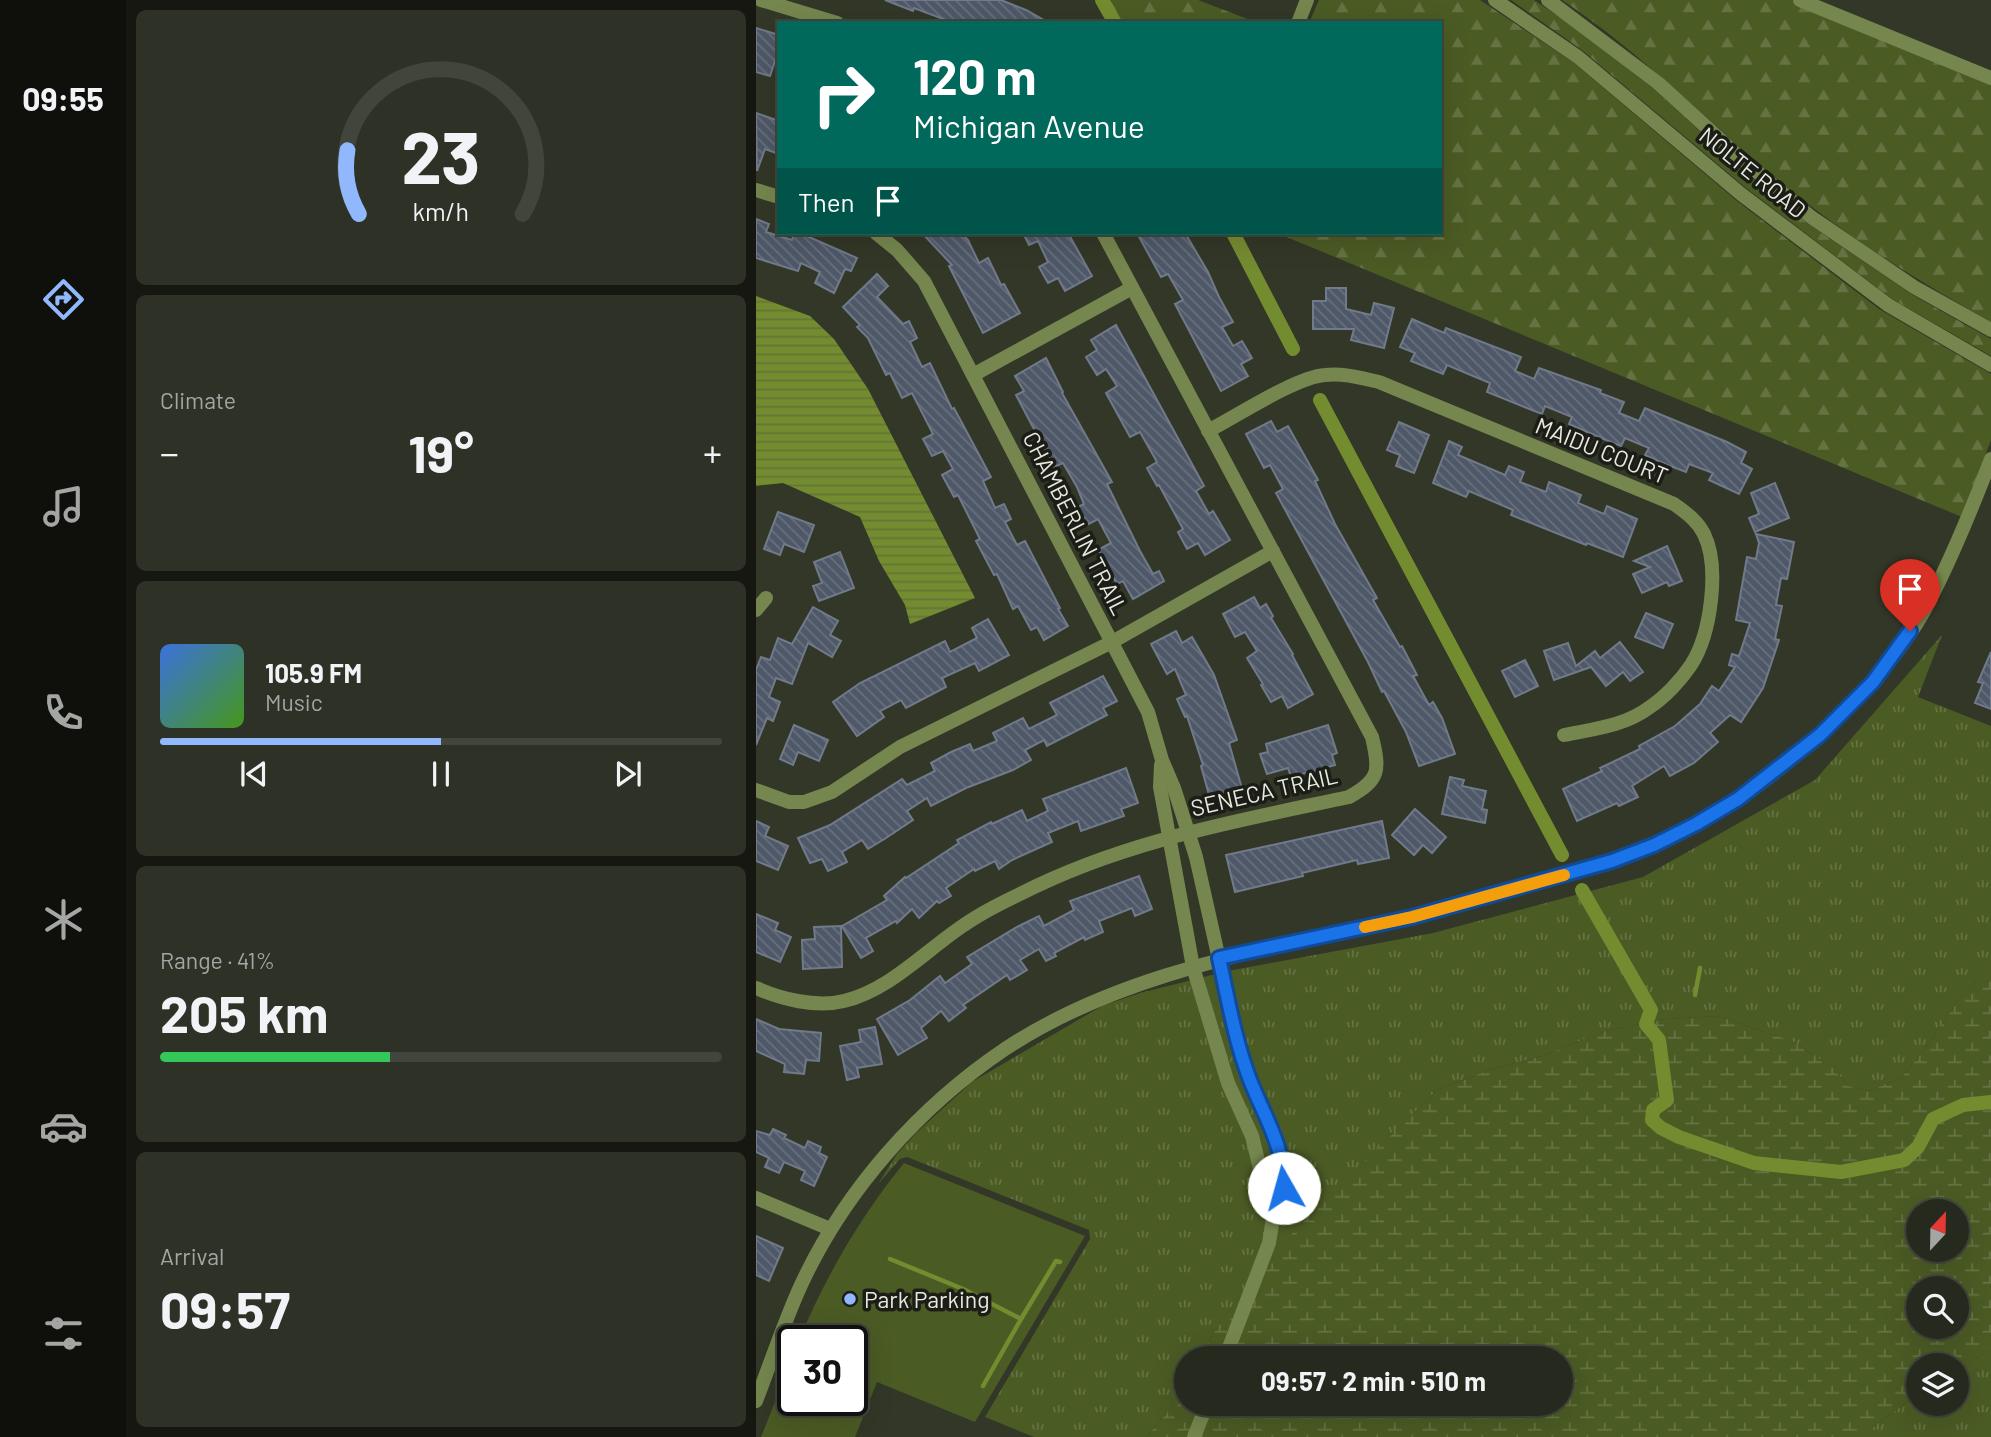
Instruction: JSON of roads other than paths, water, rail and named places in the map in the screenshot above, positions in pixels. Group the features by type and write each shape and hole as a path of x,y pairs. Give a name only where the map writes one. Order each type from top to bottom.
{"street":[{"path":"761,0 830,21"},
{"path":"1299,21 1307,0"},
{"name":"NOLTE ROAD","path":"1495,0 1578,57 1741,194 1888,305 1991,365"},
{"name":"NOLTE ROAD","path":"1548,0 1658,83 1737,155 1811,217 1914,287 1991,330"},
{"path":"1800,0 1991,78"},
{"path":"756,190 777,196"},
{"name":"CHAMBERLIN TRAIL","path":"756,790 789,802 804,802 832,792 900,747 1112,642 924,281 897,250 878,235"},
{"name":"SENECA TRAIL","path":"756,988 779,997 819,1003 843,1002 897,975 966,923 1021,893 1083,865 1188,831 1349,797 1369,786 1376,775 1377,758 1372,737 1104,235"},
{"path":"973,375 1132,288"},
{"name":"MAIDU COURT","path":"1208,431 1306,378 1325,375 1351,376 1379,382 1674,504 1693,518 1704,534 1711,554 1713,584 1703,639 1692,664 1671,689 1640,713 1620,724 1564,735"},
{"path":"756,1401 800,1286 830,1229 897,1142 934,1106 1005,1049 1050,1022 1095,1000 1219,958 1412,917 1612,861 1654,845 1725,808 1752,790 1820,735 1873,682 1922,614 1967,523 1991,459"},
{"path":"1230,1346 1269,1243 1274,1212 1284,1188 1284,1169 1275,1134 1250,1081 1237,1039 1188,831 1174,788 1162,760 1148,712 1112,642 1273,551"},
{"path":"1162,760 1160,787 1193,967 1227,1083 1252,1136 1266,1193 1274,1212"},
{"path":"756,1198 830,1229"},
{"path":"1194,1437 1202,1416"}],"waterway":[{"path":"1102,0 1114,21"},
{"path":"1234,235 1293,349"},
{"path":"1320,400 1562,855"},
{"path":"1449,642 1453,641"},
{"path":"1582,890 1651,1010 1646,1024 1659,1040 1667,1100 1653,1110 1652,1120 1661,1128 1754,1163 1841,1172 1904,1160 1918,1147 1933,1119 1963,1105 1991,1102"},
{"path":"1695,995 1700,968"},
{"path":"890,1259 963,1289 1021,1319 1056,1261 1060,1262"},
{"path":"983,1386 1021,1319"}],"place":[{"name":"Park Parking","path":"850,1299"}]}
